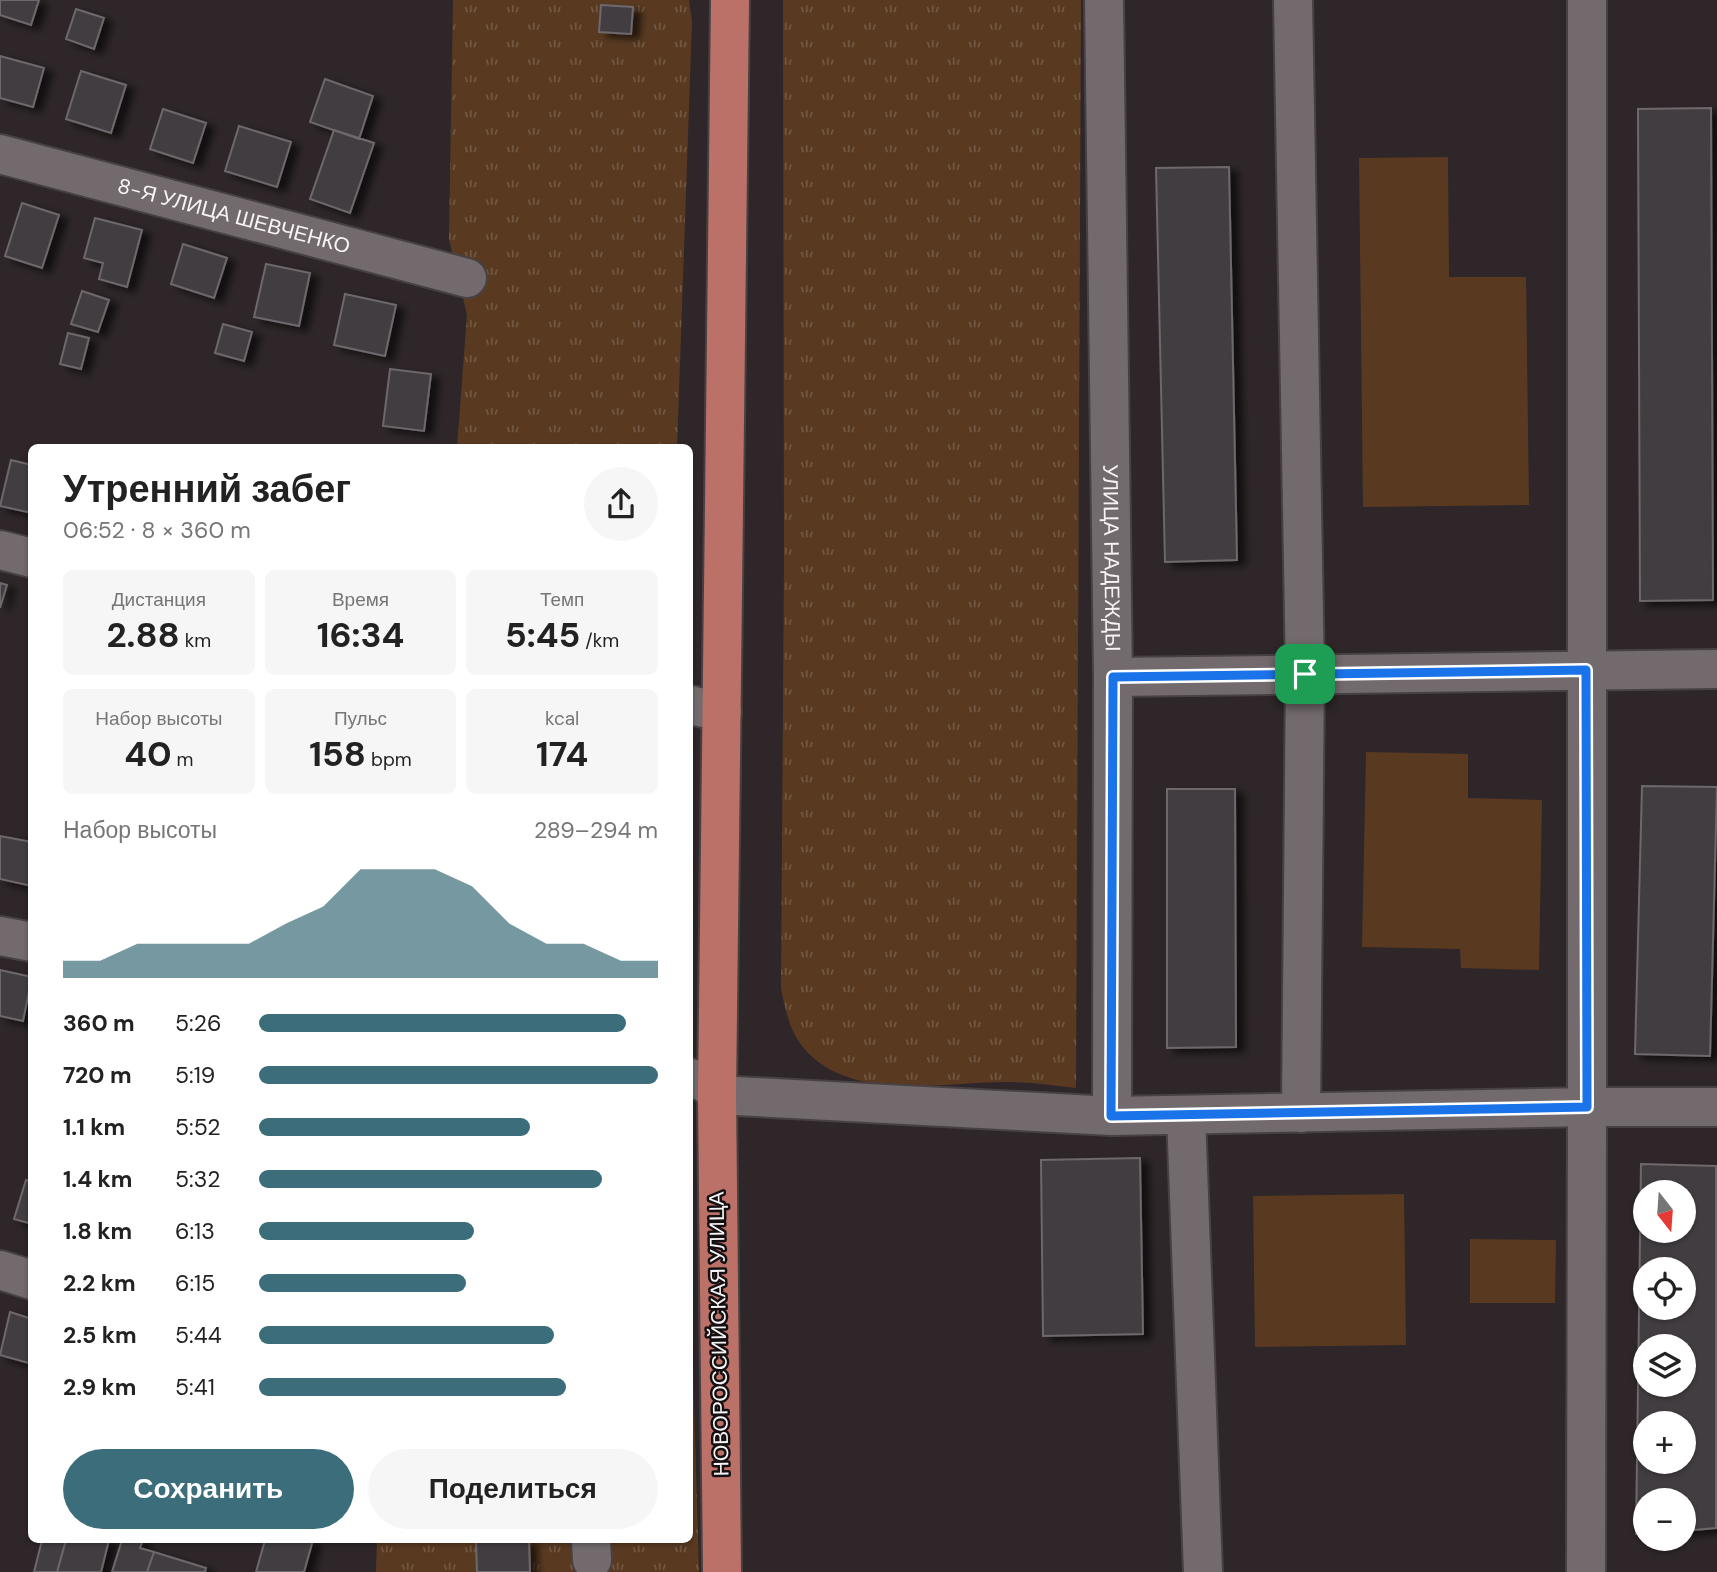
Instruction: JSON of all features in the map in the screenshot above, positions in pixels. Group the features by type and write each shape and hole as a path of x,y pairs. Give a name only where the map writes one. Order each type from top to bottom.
{"main road":[{"name":"НОВОРОССИЙСКАЯ УЛИЦА","path":"722,1572 703,1087 706,708 730,0"}],"street":[{"name":"УЛИЦА НАДЕЖДЫ","path":"1104,0 1113,677 1111,1116"},
{"path":"1293,0 1305,674 1301,1113"},
{"path":"1586,1572 1587,0"},
{"name":"8-Я УЛИЦА ШЕВЧЕНКО","path":"0,154 467,278"},
{"path":"0,550 28,557"},
{"path":"1113,677 1717,669"},
{"path":"0,936 28,941"},
{"path":"703,1087 1111,1116 1717,1107"},
{"path":"1186,1115 1203,1572"},
{"path":"0,1270 28,1279"}],"green space":[{"path":"453,0 689,0 692,22 677,444 457,444 467,315 449,239"},
{"path":"783,0 1081,0 1076,1088 1006,1082 926,1086 870,1083 845,1076 822,1065 803,1047 794,1033 786,1011 781,988 784,562"},
{"path":"1448,157 1449,277 1526,277 1529,505 1363,507 1359,158"},
{"path":"1366,752 1468,754 1468,798 1542,800 1539,970 1461,968 1460,949 1362,947"},
{"path":"1404,1194 1406,1345 1255,1347 1253,1196"},
{"path":"1470,1239 1556,1240 1555,1303 1470,1303"},
{"path":"693,1367 699,1572 376,1572 377,1543 693,1543"}],"building":[{"path":"0,0 39,0 31,25 0,15"},
{"path":"601,5 633,7 631,34 599,32"},
{"path":"76,9 104,18 94,49 66,39"},
{"path":"0,56 44,68 33,107 0,98"},
{"path":"81,71 126,85 111,133 66,119"},
{"path":"325,79 373,96 359,139 310,122"},
{"path":"1711,108 1713,600 1640,601 1638,109"},
{"path":"163,109 206,123 193,163 150,149"},
{"path":"239,126 291,142 277,187 225,171"},
{"path":"334,130 374,143 350,213 310,199"},
{"path":"1229,167 1237,560 1165,562 1156,168"},
{"path":"22,203 59,215 42,268 5,256"},
{"path":"95,218 142,230 127,287 99,279 103,263 84,258"},
{"path":"183,244 227,258 214,298 171,284"},
{"path":"266,264 310,273 299,326 254,317"},
{"path":"82,291 109,300 98,332 71,324"},
{"path":"345,294 396,305 385,356 334,345"},
{"path":"223,324 252,332 244,361 215,353"},
{"path":"68,333 89,338 81,369 60,364"},
{"path":"390,369 431,374 424,431 383,426"},
{"path":"11,460 28,464 28,512 0,506"},
{"path":"0,583 7,585 0,608"},
{"path":"1642,786 1717,787 1710,1056 1635,1054"},
{"path":"1167,789 1235,789 1236,1047 1167,1048"},
{"path":"0,836 28,841 28,885 0,879"},
{"path":"0,970 28,976 28,997 23,1021 0,1016"},
{"path":"1140,1158 1143,1334 1043,1336 1041,1160"},
{"path":"1641,1164 1716,1166 1716,1528 1696,1530 1696,1488 1637,1488 1637,1474 1696,1474 1696,1411 1638,1411 1638,1397 1696,1397 1696,1334 1639,1334 1639,1320 1696,1320 1696,1257 1640,1257 1640,1243 1696,1243 1696,1180 1641,1180"},
{"path":"26,1180 28,1180 28,1223 14,1219"},
{"path":"10,1312 28,1318 28,1363 0,1355"},
{"path":"41,1543 65,1543 57,1572 34,1572"},
{"path":"65,1543 108,1543 101,1572 57,1572"},
{"path":"121,1543 142,1543 140,1548 154,1552 147,1572 112,1572"},
{"path":"264,1543 312,1543 304,1572 256,1572"},
{"path":"476,1543 529,1543 530,1572 477,1572"},
{"path":"154,1552 206,1568 205,1572 147,1572"}],"route":[{"path":"1586,670 1587,1107 1111,1116 1113,677 1305,674 1586,670"}]}
